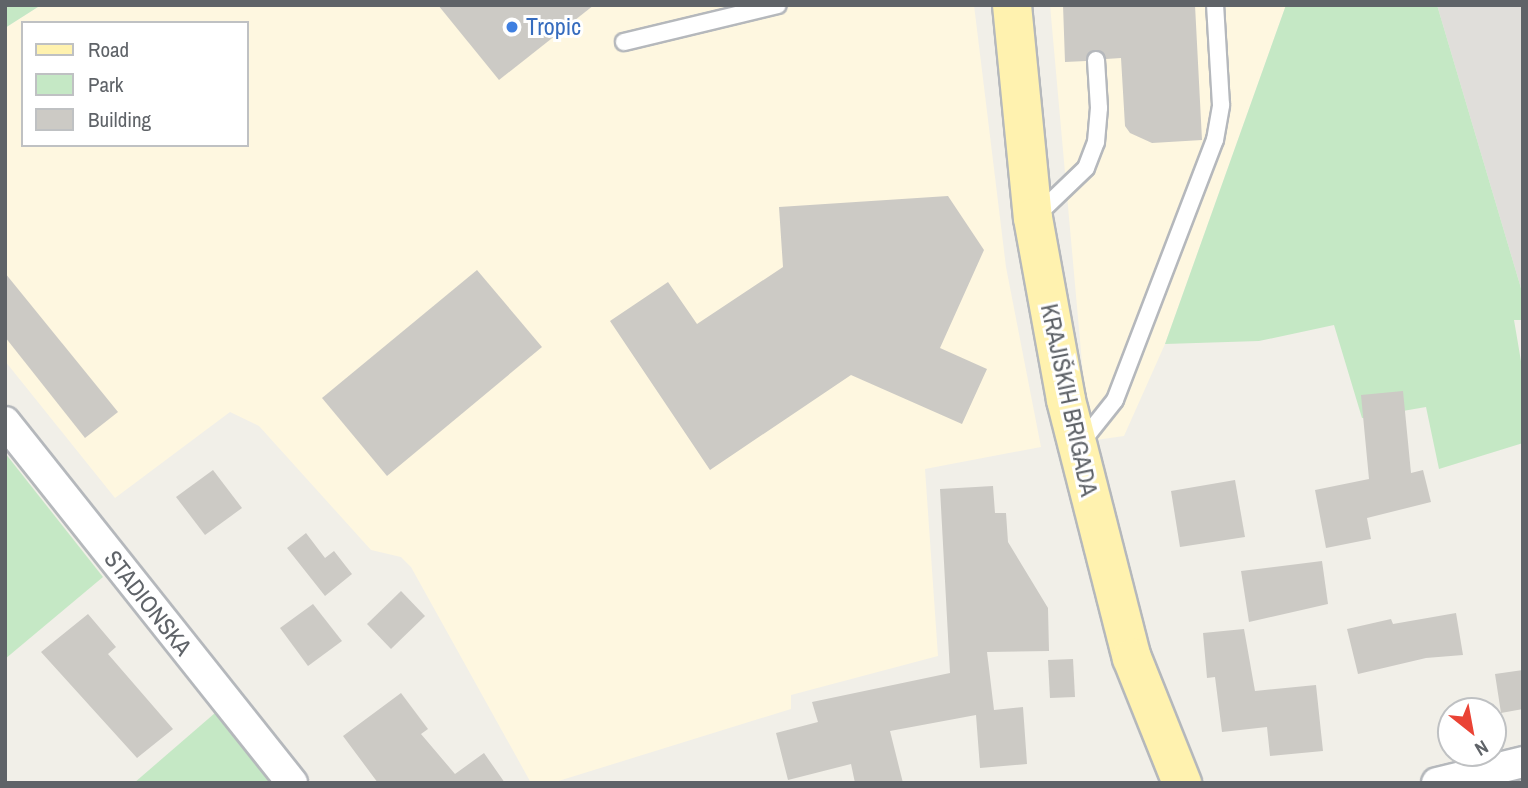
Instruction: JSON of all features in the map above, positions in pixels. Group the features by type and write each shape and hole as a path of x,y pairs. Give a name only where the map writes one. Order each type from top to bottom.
{"main road":[{"name":"KRAJIŠKIH BRIGADA","path":"1012,5 1033,218 1077,447 1132,657 1182,783"}],"street":[{"name":"STADIONSKA","path":"5,422 292,783"},
{"path":"1437,783 1523,762"}],"lane":[{"path":"624,43 778,5"},
{"path":"1077,447 1115,400 1215,140 1221,105 1215,5"},
{"path":"1033,218 1086,168 1096,142 1099,108 1096,60"}],"shaded area":[{"path":"41,5 974,5 1006,267 1041,447 925,469 938,656 791,695 791,709 552,783 531,783 411,567 401,557 371,550 259,426 230,412 115,498 5,361 5,28"},
{"path":"1050,5 1286,5 1165,344 1124,436 1089,441"},
{"path":"1437,5 1523,5 1523,295"}],"green space":[{"path":"5,5 41,5 5,28"},
{"path":"1286,5 1437,5 1523,295 1523,320 1514,320 1523,373 1523,443 1439,469 1426,407 1362,418 1334,325 1259,341 1165,344"},
{"path":"5,453 103,577 5,659"},
{"path":"215,713 274,783 134,783"}],"building":[{"name":"Tropic","path":"438,5 594,5 499,80"},
{"path":"1063,5 1195,5 1202,140 1152,143 1130,133 1125,126 1121,58 1106,59 1096,50 1086,61 1065,62"},
{"path":"948,196 984,250 940,348 987,369 962,424 851,375 710,470 610,321 668,282 697,324 783,267 779,207"},
{"path":"477,270 542,347 387,476 322,398"},
{"path":"5,273 118,412 85,438 5,337"},
{"path":"1403,391 1411,473 1423,470 1431,502 1367,518 1371,539 1326,548 1315,490 1369,479 1361,395"},
{"path":"213,470 242,508 205,535 176,497"},
{"path":"1235,480 1245,537 1180,547 1171,491"},
{"path":"993,486 995,513 1006,513 1008,542 1048,608 1049,651 987,652 994,710 1023,707 1027,764 980,768 976,715 890,731 903,783 855,783 851,764 788,780 776,733 818,722 812,702 950,673 940,489"},
{"path":"306,533 325,558 334,551 352,574 325,596 287,548"},
{"path":"1322,561 1328,604 1249,622 1241,571"},
{"path":"401,591 425,616 391,649 367,624"},
{"path":"313,604 342,641 308,666 280,628"},
{"path":"1456,613 1463,655 1426,658 1358,674 1347,629 1391,619 1393,624"},
{"path":"88,614 116,647 108,654 173,729 137,758 41,652"},
{"path":"1244,629 1255,691 1316,685 1323,751 1270,756 1267,727 1222,732 1215,677 1207,678 1203,633"},
{"path":"1073,659 1075,697 1050,698 1048,660"},
{"path":"1523,670 1523,709 1507,712 1507,697 1499,697 1495,674"},
{"path":"401,693 428,729 421,734 455,774 484,753 505,783 378,783 343,736"}],"place":[{"name":"Tropic","path":"512,27"}]}
